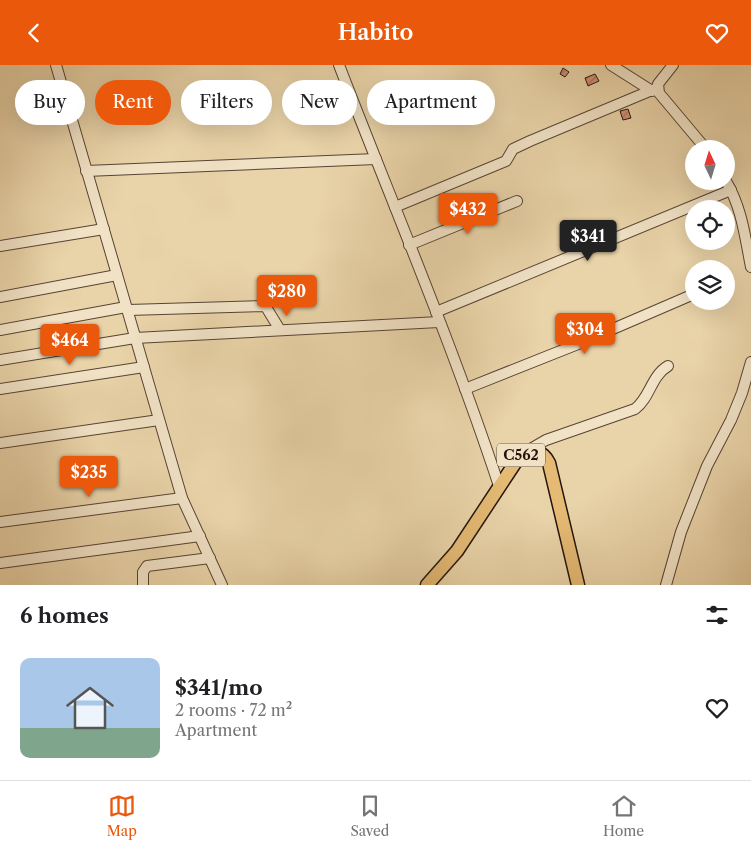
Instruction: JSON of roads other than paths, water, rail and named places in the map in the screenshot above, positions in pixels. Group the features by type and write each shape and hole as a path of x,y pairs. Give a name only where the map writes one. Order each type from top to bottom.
{"main road":[{"name":"C562","path":"428,585 457,551 521,454 526,451 542,453 549,463 578,585"}],"street":[{"path":"56,65 182,499 222,585"},
{"path":"339,65 438,317 499,486"},
{"path":"611,65 655,90 699,140"},
{"path":"395,207 506,161 514,149 530,141 655,90 672,65"},
{"path":"86,171 376,159"},
{"path":"0,360 135,338 280,330 438,317 717,190"},
{"path":"730,190 742,219 751,267"},
{"path":"409,245 517,201"},
{"path":"0,246 104,229"},
{"path":"0,297 117,275"},
{"path":"465,389 578,344 685,298"},
{"path":"0,330 127,308 263,306 266,307 280,330"},
{"path":"666,585 681,531 707,466 731,420 742,393 751,362"},
{"path":"526,451 546,440 635,409 640,404 656,376 668,366"},
{"path":"0,389 144,367"},
{"path":"0,443 159,420"},
{"path":"0,522 182,499"},
{"path":"0,563 200,536"},
{"path":"143,585 143,572 147,566 210,558"}]}
